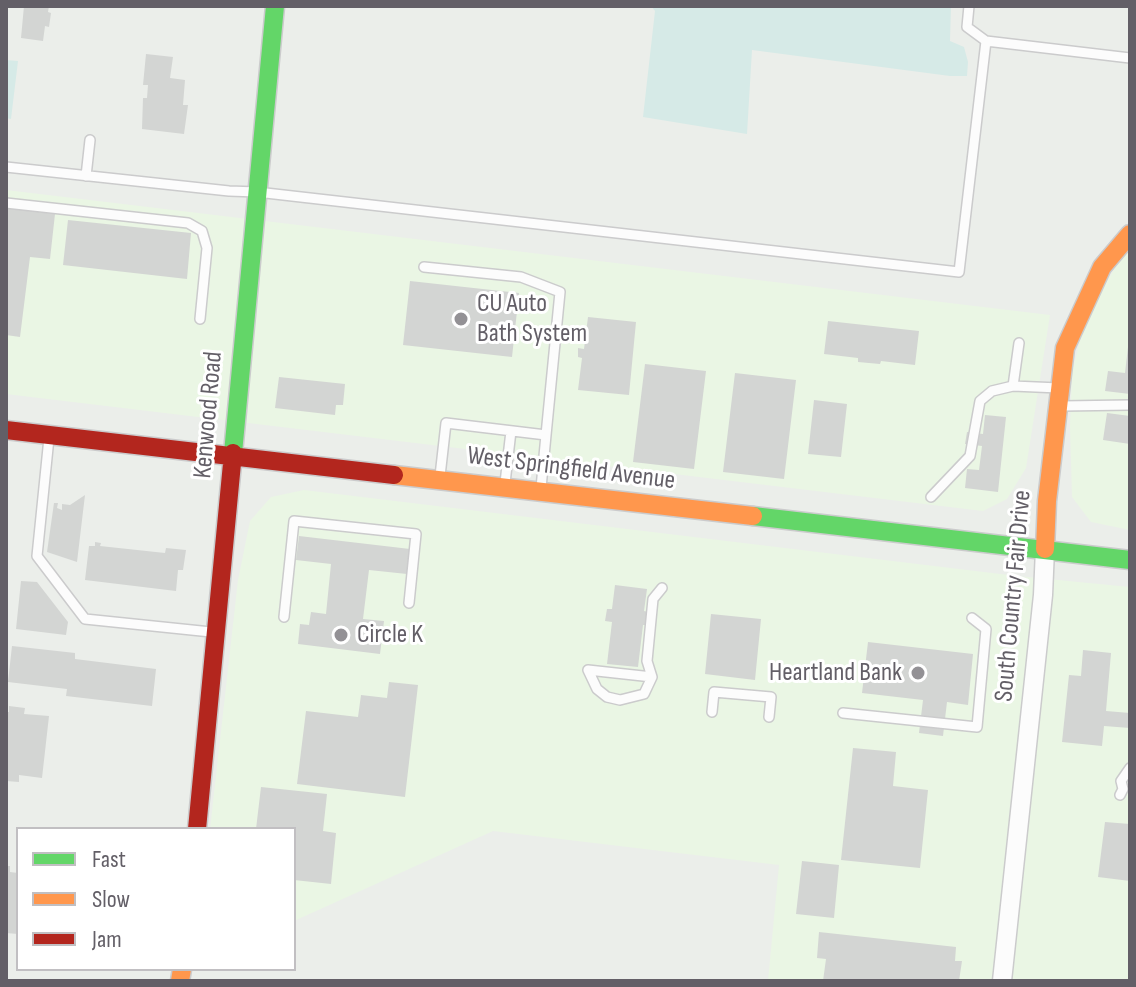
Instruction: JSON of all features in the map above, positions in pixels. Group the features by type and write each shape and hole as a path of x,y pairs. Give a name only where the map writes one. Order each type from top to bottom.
{"street":[{"name":"Kenwood Road","path":"197,827 275,6"},
{"name":"South Country Fair Drive","path":"1002,981 1043,595 1047,501 1065,348 1102,267 1130,234"},
{"name":"West Springfield Avenue","path":"6,430 1130,560"}],"lane":[{"path":"969,6 967,27 986,41 1130,58"},
{"path":"6,167 257,192 959,272 986,41"},
{"path":"86,176 90,140"},
{"path":"6,203 188,223 202,231 207,248 200,319"},
{"path":"424,267 521,277 560,292 540,491"},
{"path":"1013,386 1019,343"},
{"path":"931,497 970,456 980,401 992,391 1013,386 1058,397 1130,405"},
{"path":"439,479 446,423 546,435"},
{"path":"505,487 511,431"},
{"path":"49,434 37,556 85,619 217,633"},
{"path":"284,617 294,521 416,534 409,603"},
{"path":"652,677 588,670 597,689 607,697 620,700 644,694 652,677 647,661 653,599 662,588"},
{"path":"843,713 977,727 986,629 972,618"},
{"path":"712,712 714,692 771,697 769,717"},
{"path":"1124,792 1121,781 1130,768"}],"shaded area":[{"path":"651,6 951,6 950,41 964,47 968,62 967,76 752,50 747,134 643,117 655,11"},
{"path":"6,60 18,61 11,119 6,118"},
{"path":"6,190 1050,315 1026,468 1007,499 983,511 6,394"},
{"path":"1130,248 1130,530 1091,522 1072,497 1070,426 1072,373 1086,317 1122,256"},
{"path":"304,490 1130,587 1130,981 768,981 779,865 493,831 296,920 296,827 210,827 238,580 250,521 271,497"}],"building":[{"path":"24,6 49,6 49,27 45,26 43,41 21,38"},
{"path":"146,54 173,57 170,78 185,80 183,105 188,105 184,134 142,129 143,98 147,98 148,85 143,85"},
{"path":"6,208 55,214 50,259 30,257 20,337 6,335"},
{"path":"68,220 191,233 187,279 63,265"},
{"name":"CU Auto Bath System","path":"410,281 519,293 512,357 403,345"},
{"path":"588,317 636,322 629,395 578,390 582,358 578,357 578,348 584,349"},
{"path":"828,321 919,331 915,365 858,362 858,358 824,354"},
{"path":"1128,347 1130,394 1105,391 1108,371 1125,373"},
{"path":"645,364 706,371 694,469 633,462"},
{"path":"735,373 796,380 784,479 723,472"},
{"path":"279,377 345,384 343,405 336,405 335,415 275,408"},
{"path":"814,400 847,404 841,457 808,454"},
{"path":"1107,413 1130,416 1130,444 1103,440"},
{"path":"985,415 1006,417 998,492 965,488 967,469 979,470 982,446 965,444 967,432 983,434"},
{"path":"85,495 77,562 47,552 54,503 58,503 57,508 62,510 62,504 70,505"},
{"name":"Circle K","path":"299,536 410,549 407,574 369,570 363,619 384,621 380,654 298,644 300,624 309,625 311,612 326,614 331,564 296,560"},
{"path":"95,542 101,543 100,546 165,553 166,548 186,550 183,570 178,570 176,591 85,580 89,546 95,546"},
{"path":"21,581 37,582 68,622 66,635 16,629"},
{"path":"615,585 647,589 644,611 648,612 647,625 643,625 638,667 607,664 612,622 605,621 607,609 612,609"},
{"path":"711,614 761,619 755,680 705,674"},
{"name":"Heartland Bank","path":"868,642 973,654 968,705 947,702 943,736 919,733 923,700 862,693"},
{"path":"12,646 75,653 75,659 156,669 152,706 66,696 67,689 8,682"},
{"path":"1083,650 1111,653 1106,711 1130,713 1130,728 1104,726 1102,746 1062,742 1069,675 1081,676"},
{"path":"389,682 418,685 405,797 297,784 306,711 358,717 361,695 387,698"},
{"path":"9,706 25,708 24,714 49,716 42,778 19,775 19,782 6,781 6,712 9,712"},
{"path":"853,748 896,752 893,786 928,790 920,868 841,860"},
{"path":"261,787 327,794 323,831 336,833 331,884 296,880 296,827 256,827"},
{"path":"1105,822 1130,824 1130,881 1098,877"},
{"path":"802,861 839,865 834,918 796,914"},
{"path":"6,866 10,866 10,872 16,873 16,934 6,933"},
{"path":"819,932 956,947 955,961 962,961 959,981 823,981 826,959 817,958"}],"traffic: fast":[{"path":"233,453 275,6"},
{"path":"753,516 1130,560"}],"traffic: slow":[{"path":"1045,549 1047,501 1065,348 1102,267 1130,234"},
{"path":"394,475 753,516"},
{"path":"180,981 182,971"}],"traffic: jam":[{"path":"6,430 394,475"},
{"path":"197,827 233,453"}],"place":[{"name":"CU Auto Bath System","path":"461,319"},
{"name":"Circle K","path":"341,635"},
{"name":"Heartland Bank","path":"918,673"}]}
